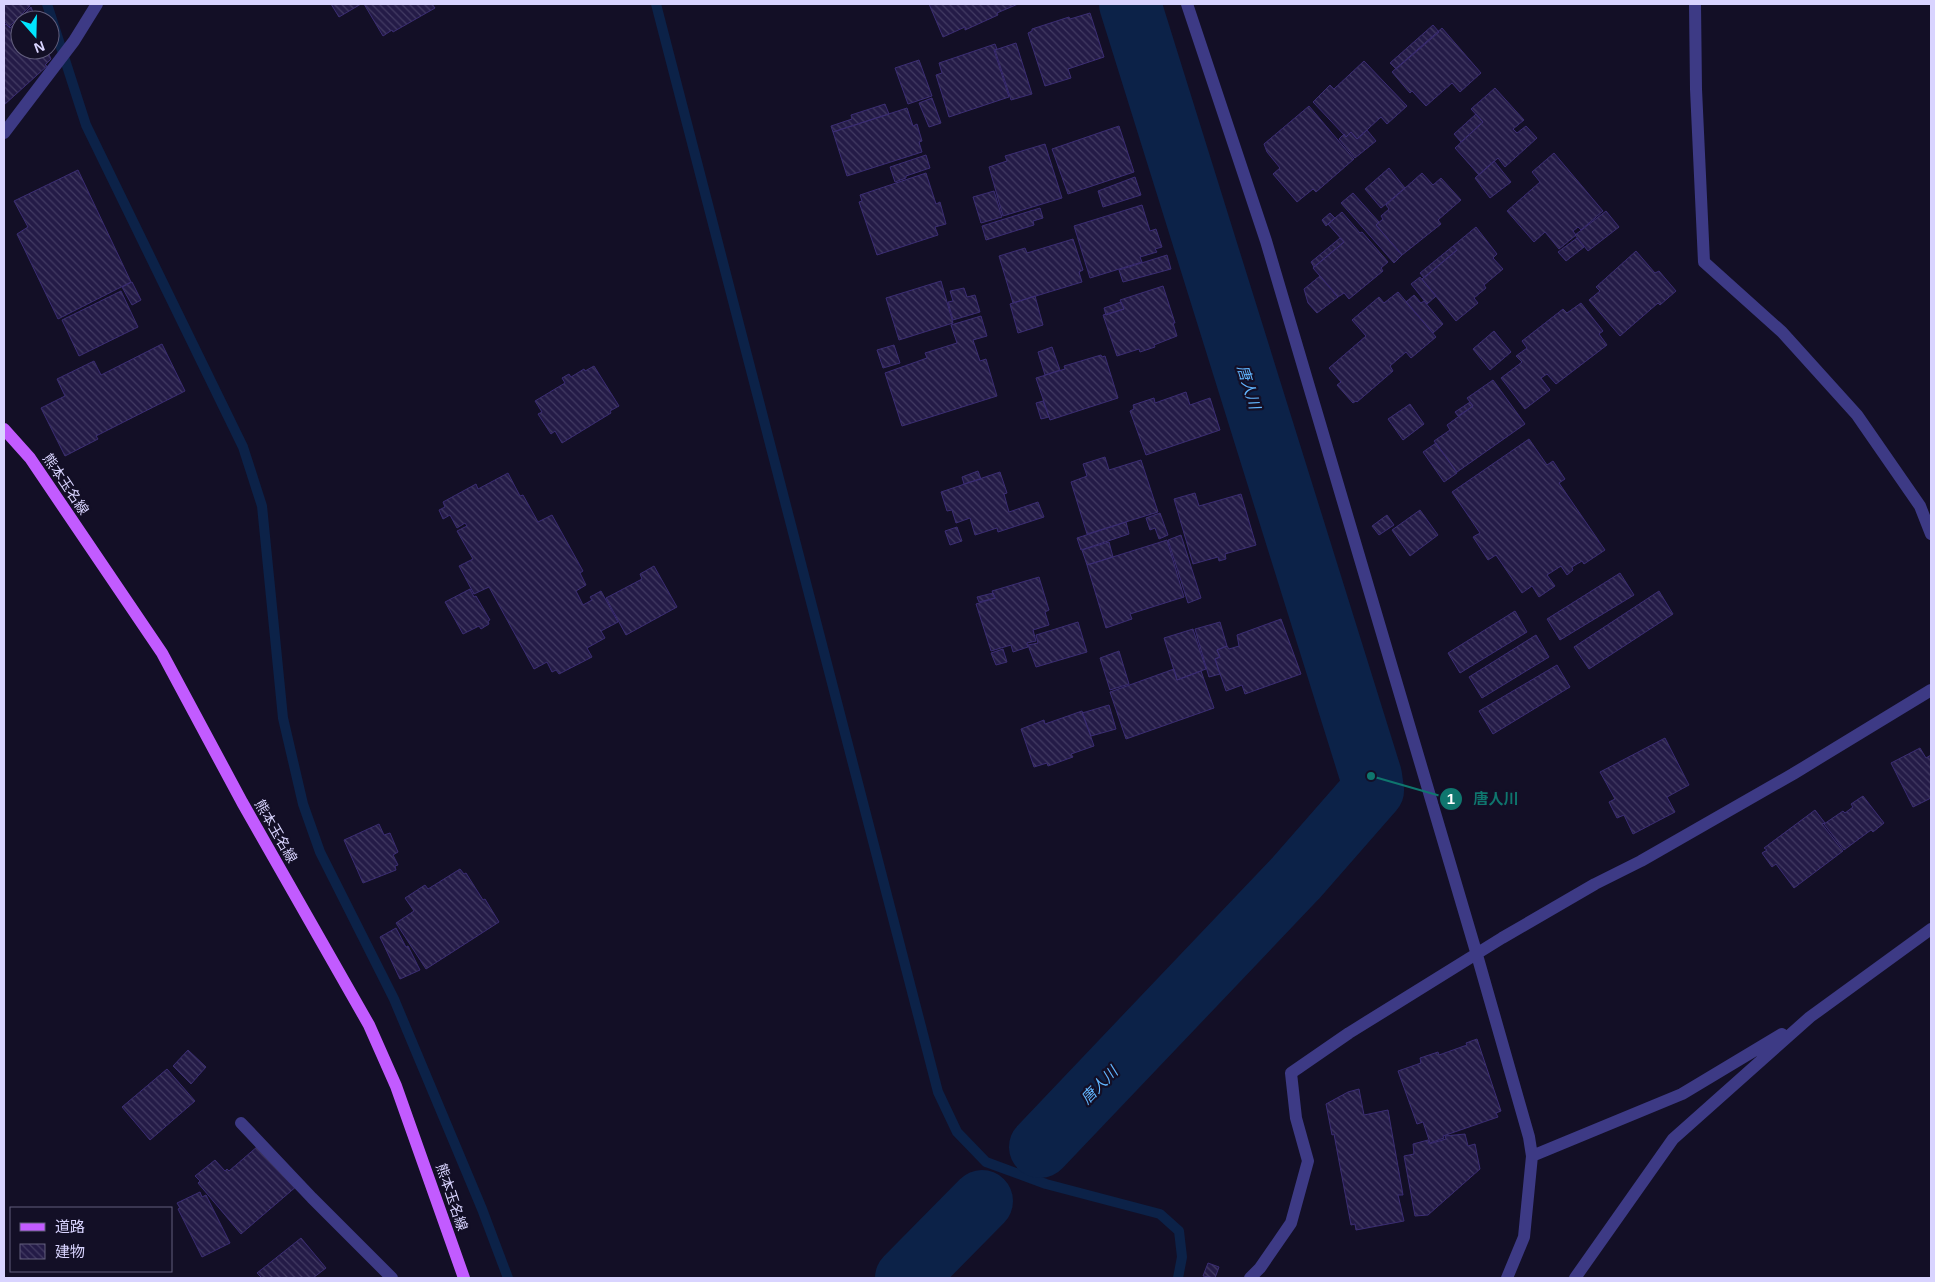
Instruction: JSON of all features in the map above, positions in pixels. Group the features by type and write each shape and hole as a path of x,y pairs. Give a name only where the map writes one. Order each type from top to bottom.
{"main road":[{"name":"熊本玉名線","path":"4,430 30,458 162,652 242,802 369,1025 396,1086 464,1278"}],"street":[{"path":"4,133 53,71 86,25 97,4"},
{"path":"1187,4 1266,241 1529,1137 1532,1156 1524,1237 1508,1278"},
{"path":"1695,4 1696,89 1704,262 1782,332 1856,416 1920,506 1931,534"},
{"path":"1250,1278 1260,1268 1291,1223 1308,1161 1296,1118 1291,1073 1349,1033 1594,884 1641,861 1794,774 1931,690"},
{"path":"1532,1156 1682,1094 1810,1017 1931,929"},
{"path":"1575,1278 1673,1139 1810,1017"},
{"path":"241,1123 392,1278"}],"building":[{"path":"4,4 29,4 30,6 26,10 10,10 10,26 4,23"},
{"path":"331,4 361,4 339,17"},
{"path":"364,4 432,4 435,8 383,36"},
{"path":"929,4 1018,4 965,30 965,27 943,37"},
{"path":"1090,13 1104,57 1068,69 1071,78 1045,86 1028,33 1032,29 1069,17 1070,19"},
{"path":"6,24 10,28 10,60 50,60 45,65 47,66 4,105 4,26"},
{"path":"1433,25 1439,32 1396,69 1390,63"},
{"path":"1442,28 1481,73 1460,92 1452,83 1426,106 1412,91 1410,93 1392,72"},
{"path":"1016,43 1032,94 1011,100 995,50"},
{"path":"995,44 997,49 994,50 1009,97 949,117 936,75 942,73 939,63"},
{"path":"919,60 932,96 908,104 895,68"},
{"path":"1364,61 1407,106 1387,124 1381,117 1357,139 1351,132 1346,137 1313,102 1330,85 1334,89"},
{"path":"1495,88 1524,120 1513,129 1517,133 1526,126 1537,138 1505,167 1498,158 1479,175 1455,148 1483,122 1471,109"},
{"path":"932,98 941,123 929,127 919,103"},
{"path":"885,104 889,114 833,132 831,126 852,119 851,115"},
{"path":"1309,106 1354,159 1316,192 1313,189 1297,202 1273,174 1280,168 1267,152 1264,144"},
{"path":"907,108 913,126 917,124 922,141 919,142 922,152 847,176 833,132"},
{"path":"1476,114 1483,122 1461,142 1454,134"},
{"path":"1119,126 1134,172 1068,194 1052,149"},
{"path":"1367,130 1376,141 1355,158 1339,139 1344,134 1346,137 1351,132 1357,139"},
{"path":"1045,144 1062,198 1003,216 989,167 1007,161 1005,156"},
{"path":"1554,153 1603,211 1581,230 1578,227 1573,231 1576,235 1559,249 1545,232 1534,242 1507,211 1540,182 1532,172"},
{"path":"926,155 930,168 895,182 890,167"},
{"path":"1494,161 1511,182 1490,198 1475,178"},
{"path":"1389,168 1405,188 1381,208 1365,189"},
{"path":"78,170 131,282 58,319 17,234 28,227 14,201"},
{"path":"926,173 936,204 940,202 946,224 935,227 938,235 877,255 859,202 862,201 860,195"},
{"path":"1422,173 1433,185 1441,178 1461,200 1438,220 1441,224 1402,255 1376,225 1383,219 1381,216 1389,209 1386,205"},
{"path":"1135,177 1141,195 1103,207 1098,191"},
{"path":"994,191 1002,217 981,223 973,197"},
{"path":"1353,193 1379,222 1376,225 1402,255 1394,263 1341,203"},
{"path":"1142,205 1150,231 1156,229 1162,247 1155,249 1157,252 1140,257 1142,262 1090,278 1074,226"},
{"path":"1040,208 1043,218 1033,221 1034,225 986,240 982,226"},
{"path":"1606,211 1619,227 1588,251 1575,235"},
{"path":"1342,212 1388,262 1381,268 1383,271 1349,299 1344,293 1338,297 1313,268 1344,242 1328,224"},
{"path":"1330,213 1335,218 1326,226 1322,220"},
{"path":"1476,227 1497,254 1493,258 1503,269 1484,285 1486,288 1474,298 1478,303 1456,321 1422,279 1457,250 1453,246"},
{"path":"1340,238 1344,242 1314,267 1311,262"},
{"path":"1577,238 1584,247 1566,261 1558,252"},
{"path":"1073,239 1083,270 1079,272 1082,282 1013,303 999,256 1025,248 1027,253"},
{"path":"1453,246 1457,250 1424,278 1420,273"},
{"path":"1636,251 1655,273 1659,271 1676,291 1660,305 1658,303 1620,336 1589,300 1600,291 1596,287"},
{"path":"1167,255 1171,269 1123,282 1119,270"},
{"path":"1320,276 1338,297 1317,313 1308,303 1304,289"},
{"path":"1420,277 1436,296 1427,304 1411,284"},
{"path":"941,281 953,323 899,340 886,298"},
{"path":"132,282 141,300 132,305 122,287"},
{"path":"1163,286 1175,323 1173,323 1177,336 1140,352 1139,349 1117,356 1103,315 1124,309 1120,300"},
{"path":"964,288 967,297 975,295 980,312 953,320 948,302 953,301 950,291"},
{"path":"121,291 138,327 79,356 62,320"},
{"path":"1398,292 1436,337 1411,358 1406,352 1390,366 1393,371 1357,402 1353,403 1337,385 1341,382 1329,368 1366,336 1352,320 1379,297 1384,303"},
{"path":"1414,295 1421,303 1424,301 1443,324 1433,333 1406,302"},
{"path":"1035,296 1043,325 1018,333 1010,304"},
{"path":"1121,302 1124,309 1106,315 1104,308"},
{"path":"1581,303 1603,331 1599,334 1607,345 1556,384 1547,374 1541,378 1550,390 1525,409 1501,378 1522,362 1516,356 1527,348 1522,341 1563,309 1567,313"},
{"path":"981,316 987,336 973,340 980,361 986,359 997,396 902,426 885,373 927,358 925,353 957,343 951,325"},
{"path":"1494,331 1511,352 1490,370 1473,349"},
{"path":"162,344 185,391 96,436 98,439 65,456 41,408 65,396 57,379 94,361 101,375"},
{"path":"894,345 900,363 883,368 877,350"},
{"path":"1052,347 1060,370 1045,375 1038,352"},
{"path":"1101,355 1102,357 1105,356 1118,398 1050,420 1036,378 1065,369 1064,366"},
{"path":"594,366 619,406 610,411 611,413 562,443 555,431 551,434 538,414 542,412 535,401 565,383 562,378 569,374 571,377 584,369 585,371"},
{"path":"1493,380 1525,424 1457,472 1434,441 1450,430 1447,425 1473,406 1467,398"},
{"path":"1186,392 1190,405 1210,398 1220,430 1146,455 1130,411 1134,409 1133,405 1154,398 1155,403"},
{"path":"1043,401 1049,417 1041,419 1036,403"},
{"path":"1470,402 1473,406 1458,416 1455,412"},
{"path":"1410,404 1424,424 1403,440 1388,419"},
{"path":"1529,439 1547,465 1553,461 1565,479 1559,483 1605,550 1584,564 1582,561 1572,567 1573,570 1567,575 1561,566 1547,575 1555,586 1539,597 1532,586 1522,593 1496,555 1488,560 1473,537 1480,533 1452,492"},
{"path":"1436,443 1457,473 1444,482 1423,452"},
{"path":"1105,457 1109,470 1141,460 1158,512 1087,534 1071,482 1087,476 1083,464"},
{"path":"978,471 981,479 964,484 962,477"},
{"path":"1000,472 1007,493 1004,494 1009,512 1038,502 1044,517 998,532 997,528 975,535 970,518 956,523 952,510 947,511 941,492"},
{"path":"508,473 520,496 523,495 538,522 552,515 583,571 580,573 586,585 576,591 583,605 592,600 590,597 601,591 618,622 601,631 605,638 587,648 592,657 559,674 556,670 552,672 547,662 534,669 489,587 474,594 459,566 473,559 457,531 467,526 465,523 457,528 450,515 443,519 439,510 445,507 443,502 476,484 478,489"},
{"path":"1195,493 1199,506 1241,494 1256,545 1225,554 1226,559 1219,561 1218,557 1193,564 1174,499"},
{"path":"1420,510 1438,535 1410,556 1392,530"},
{"path":"1160,513 1168,535 1159,539 1155,528 1150,530 1146,518"},
{"path":"1387,515 1394,525 1379,535 1372,526"},
{"path":"1126,522 1129,534 1081,550 1077,538"},
{"path":"957,527 962,541 950,545 945,531"},
{"path":"1181,535 1201,598 1188,603 1168,540"},
{"path":"1167,540 1184,597 1130,614 1132,619 1106,628 1087,565"},
{"path":"1109,542 1113,557 1087,565 1082,550"},
{"path":"654,566 677,607 626,635 606,598 642,579 640,574"},
{"path":"1620,573 1634,595 1560,640 1547,619"},
{"path":"1039,577 1049,610 1045,612 1049,625 1033,630 1036,641 1027,643 1028,647 1013,652 1011,645 991,651 976,604 995,598 992,591"},
{"path":"470,589 490,620 488,621 489,624 481,629 479,626 463,634 445,602"},
{"path":"1659,591 1673,614 1589,669 1574,647"},
{"path":"993,593 995,598 979,602 977,597"},
{"path":"1515,611 1527,632 1460,673 1448,653"},
{"path":"1281,619 1301,674 1245,694 1242,685 1226,691 1215,659 1220,657 1217,650 1227,646 1229,649 1239,646 1237,635"},
{"path":"1078,622 1087,652 1036,667 1028,645 1038,643 1036,635"},
{"path":"1220,622 1227,646 1217,650 1220,657 1215,659 1220,674 1209,677 1195,629"},
{"path":"1193,629 1206,669 1177,680 1164,638"},
{"path":"1536,635 1549,657 1482,698 1469,677"},
{"path":"1003,649 1007,662 996,665 991,653"},
{"path":"1119,651 1129,684 1110,690 1100,658"},
{"path":"1557,665 1570,687 1493,734 1479,711"},
{"path":"1174,669 1177,680 1201,671 1214,708 1126,739 1110,692"},
{"path":"1109,705 1116,729 1091,736 1082,713"},
{"path":"1082,711 1094,746 1071,754 1073,757 1048,766 1047,763 1034,767 1021,729 1044,720 1045,724"},
{"path":"1665,738 1689,785 1667,797 1675,812 1633,834 1624,815 1617,818 1609,802 1615,799 1600,772"},
{"path":"1920,748 1926,758 1931,755 1931,798 1913,807 1891,763"},
{"path":"1863,796 1884,823 1844,850 1824,824 1843,811 1845,813 1853,807 1851,804"},
{"path":"1815,810 1825,823 1822,824 1843,851 1794,888 1776,864 1772,867 1762,853 1767,850 1764,848"},
{"path":"379,824 384,835 390,833 398,852 393,855 398,865 395,866 396,870 363,883 344,840"},
{"path":"460,869 464,874 466,873 499,922 426,969 396,923 414,911 405,898 425,885 428,889"},
{"path":"396,928 420,970 400,979 380,937"},
{"path":"1477,1039 1501,1111 1496,1113 1498,1117 1443,1136 1444,1138 1430,1143 1423,1122 1417,1124 1398,1071 1421,1063 1420,1058 1438,1052 1439,1055 1467,1045 1466,1043"},
{"path":"188,1050 206,1067 191,1084 173,1066"},
{"path":"167,1069 195,1101 150,1140 122,1107"},
{"path":"1359,1089 1364,1115 1388,1110 1403,1195 1398,1195 1404,1221 1356,1230 1355,1224 1351,1225 1334,1134 1332,1135 1326,1104 1348,1092"},
{"path":"1465,1134 1468,1146 1475,1144 1480,1169 1428,1215 1415,1216 1404,1156 1414,1154 1413,1144 1428,1140 1429,1144 1446,1139 1445,1136"},
{"path":"258,1146 298,1185 241,1234 198,1183 200,1181 195,1176 215,1160 225,1171 227,1169 229,1171"},
{"path":"200,1192 202,1197 206,1195 230,1243 202,1257 178,1209 180,1208 177,1203"},
{"path":"301,1238 326,1268 313,1278 262,1278 257,1273"},
{"path":"1208,1263 1219,1267 1215,1278 1203,1276"}],"waterway":[{"path":"47,4 86,125 243,447 262,506 283,718 303,804 320,852 394,999 482,1209 508,1278"},
{"path":"656,4 938,1092 957,1132 986,1162 1046,1184 1160,1214 1179,1231 1182,1257 1178,1278"},
{"name":"唐人川","path":"1040,1147 1296,878 1373,790 1371,776 1130,4"},
{"name":"唐人川","path":"906,1278 982,1201"}],"place":[{"name":"唐人川","path":"1371,776"}]}
